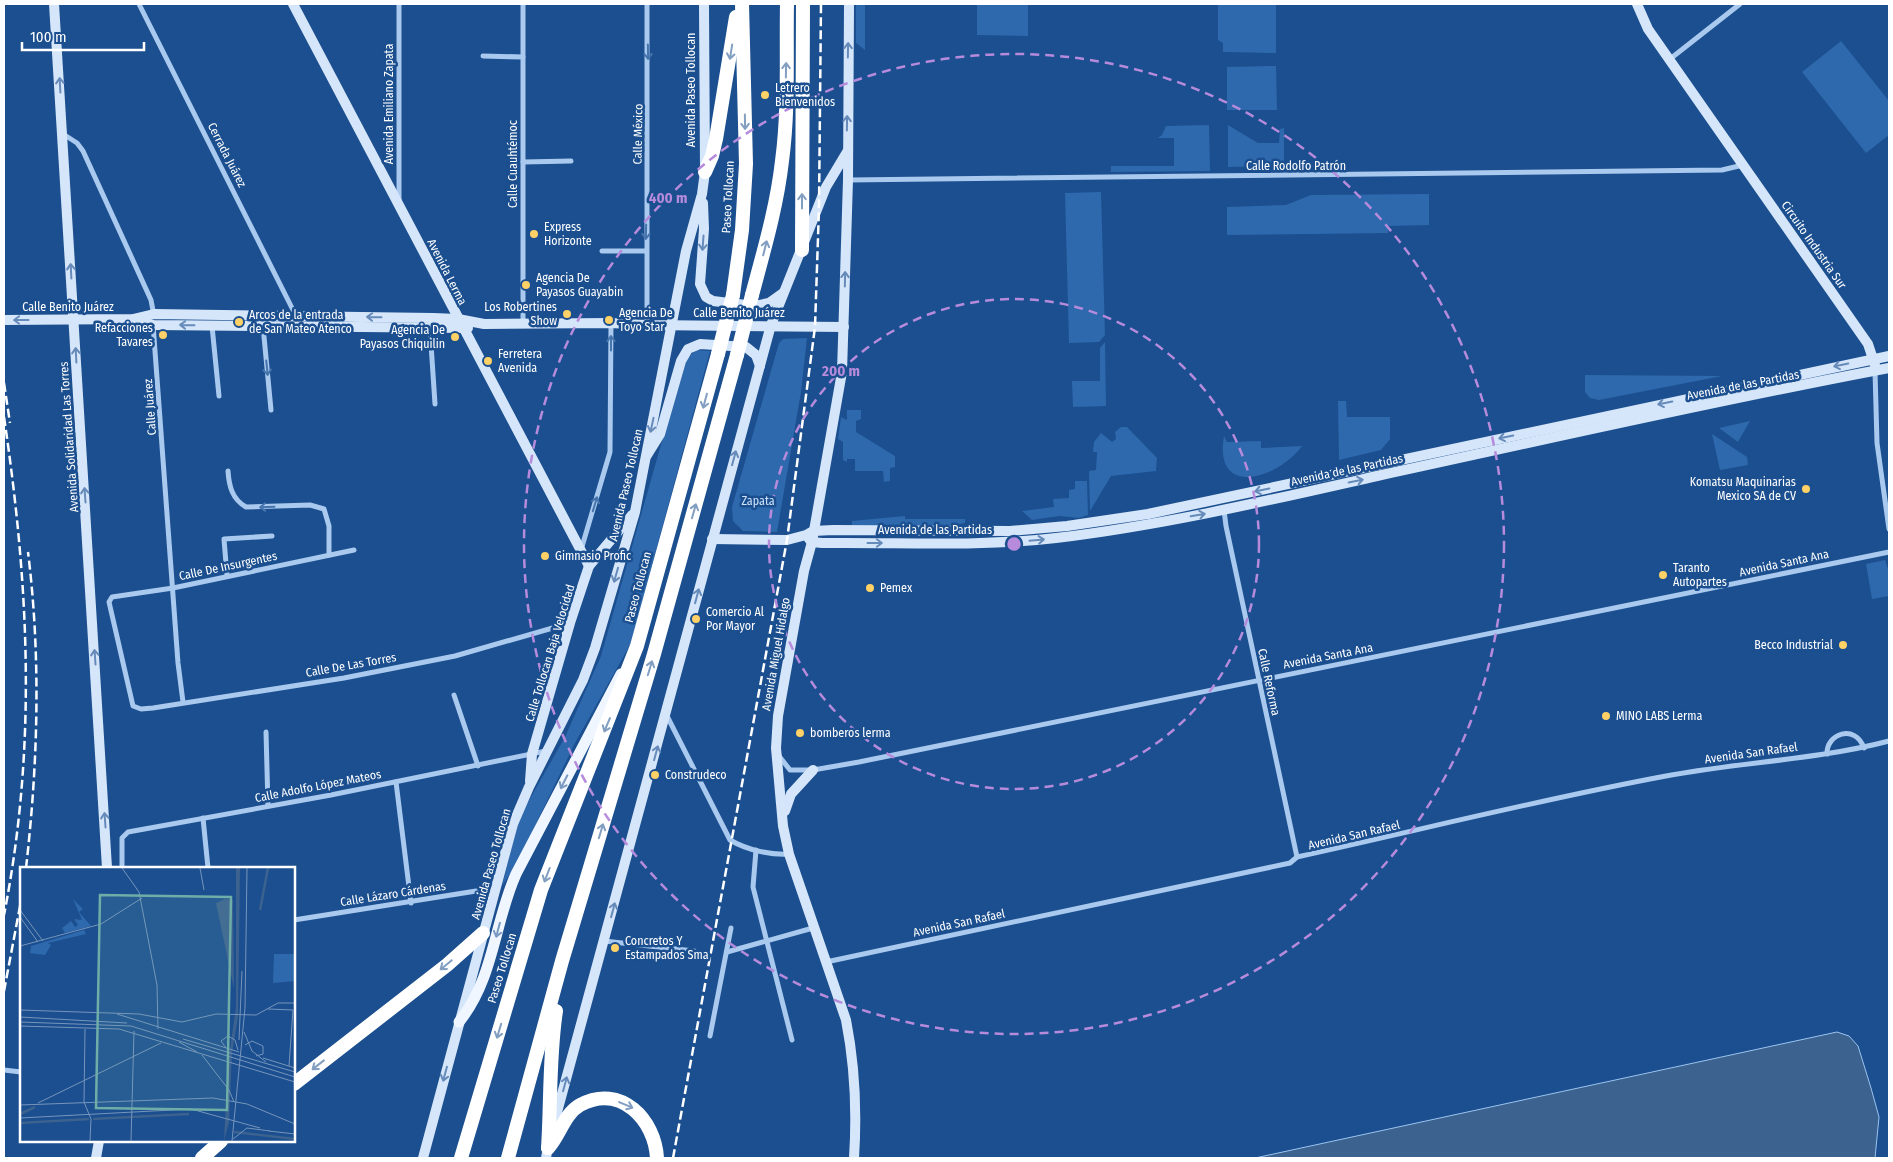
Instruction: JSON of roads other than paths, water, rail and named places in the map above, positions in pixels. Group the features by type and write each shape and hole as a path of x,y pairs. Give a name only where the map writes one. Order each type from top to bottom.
{"highway":[{"path":"704,172 712,156 716,140 738,4"},
{"name":"Paseo Tollocan","path":"461,1158 541,890 637,646 733,295 742,230 746,164 742,4"},
{"path":"508,1158 562,961 654,654 737,355 772,218 782,160 786,121 787,4"},
{"path":"802,250 803,4"},
{"path":"295,1083 447,965 483,933"},
{"path":"547,1153 552,1095 552,1036 562,961"},
{"path":"547,1153 571,1113 588,1102 603,1100 619,1102 633,1108 646,1120 655,1141 657,1158"},
{"path":"205,1155 220,1142"}],"main road":[{"name":"Avenida Solidaridad Las Torres","path":"54,4 108,867"},
{"name":"Avenida Lerma","path":"293,4 589,566"},
{"name":"Avenida Paseo Tollocan","path":"424,1156 513,824 529,787 583,680 595,648 635,512 686,251 702,194 704,172 704,4"},
{"path":"844,327 848,180 849,4"},
{"name":"Circuito Industria Sur","path":"1637,4 1648,28 1868,344 1874,358 1875,371"},
{"path":"547,1153 771,326 826,187 847,151"},
{"path":"702,194 704,229 700,284 704,294 713,301 754,306 769,303 784,292"},
{"name":"Calle Benito Juárez","path":"4,320 154,319 230,314 458,320 484,324 611,323 647,326 844,327"},
{"path":"230,314 230,325"},
{"name":"Calle Benito Juárez","path":"154,319 212,325 430,329 463,329 484,324"},
{"name":"Avenida Miguel Hidalgo","path":"844,327 841,382 780,691 777,732 783,826 789,854 846,1020 852,1047 856,1126 854,1158"},
{"path":"644,459 660,434 681,361 688,349 700,344 746,347 756,355 760,366"},
{"name":"Avenida de las Partidas","path":"712,539 787,540 811,536 1010,531 1129,517 1222,499 1889,356"},
{"name":"Avenida de las Partidas","path":"811,536 1022,541 1112,530 1224,510 1692,408 1889,368"},
{"name":"Calle Tollocan Baja Velocidad","path":"529,787 532,754 570,623 589,566 635,512"},
{"path":"459,1022 479,992 508,893 516,874 602,707 637,646"},
{"path":"783,826 786,802 791,794 814,770"},
{"path":"96,1158 99,1142"}],"street":[{"name":"Cerrada Juárez","path":"139,4 297,316"},
{"name":"Avenida Emiliano Zapata","path":"398,205 399,4"},
{"name":"Calle Cuauhtémoc","path":"523,324 524,4"},
{"name":"Calle México","path":"647,4 647,326"},
{"path":"1670,59 1740,4"},
{"path":"483,56 523,57"},
{"name":"Calle Juárez","path":"63,134 77,143 83,152 151,300 154,319 178,663 183,702"},
{"path":"523,162 571,161"},
{"name":"Calle Rodolfo Patrón","path":"848,180 1722,170 1743,165"},
{"path":"602,251 646,252"},
{"path":"581,551 610,452 611,323"},
{"path":"212,325 219,396"},
{"path":"263,326 271,410"},
{"path":"430,329 435,404"},
{"name":"Circuito Industria Sur","path":"1875,371 1876,443 1889,529"},
{"path":"228,471 231,490 238,502 246,507 316,506 324,509 329,555"},
{"name":"Calle Reforma","path":"1224,510 1258,680 1297,857"},
{"path":"226,576 224,539 272,536"},
{"name":"Calle De Insurgentes","path":"133,706 109,602 115,596 173,588 354,550"},
{"name":"Avenida Santa Ana","path":"778,755 790,770 814,770 1889,552"},
{"name":"Calle De Las Torres","path":"133,706 142,709 344,678 455,656 570,623"},
{"path":"454,695 478,766"},
{"path":"666,714 730,840 756,850 779,855 789,854"},
{"path":"266,732 268,806"},
{"path":"1827,754 1827,748 1832,740 1848,733 1855,734 1861,739 1864,748"},
{"name":"Avenida San Rafael","path":"825,962 1290,863 1297,857 1647,780 1760,761 1827,754 1864,748 1889,741"},
{"name":"Calle Adolfo López Mateos","path":"122,867 122,838 128,832 478,766 548,750"},
{"path":"396,782 411,903"},
{"path":"203,818 208,867"},
{"path":"756,850 753,887 792,1040"},
{"name":"Calle Lázaro Cárdenas","path":"295,920 411,903 496,888"},
{"path":"710,1036 731,928"},
{"path":"727,952 813,928"},
{"path":"604,941 694,951"},
{"path":"4,1070 20,1072"}],"railway":[{"path":"673,1158 787,540 815,327 819,208 821,4"},
{"path":"4,383 10,423"},
{"path":"4,417 19,542 26,666 21,790 4,915"},
{"path":"26,867 33,789 36,710 35,631 28,552"},
{"path":"4,991 20,906"}],"place":[{"name":"Letrero Bienvenidos","path":"765,95"},
{"name":"Express Horizonte","path":"534,234"},
{"name":"Agencia De Payasos Guayabin","path":"526,285"},
{"name":"Los Robertines Show","path":"567,314"},
{"name":"Agencia De Toyo Star","path":"609,320"},
{"name":"Arcos de la entrada de San Mateo Atenco","path":"239,322"},
{"name":"Refacciones Tavares","path":"163,335"},
{"name":"Agencia De Payasos Chiquilin","path":"455,337"},
{"name":"Ferretera Avenida","path":"488,361"},
{"name":"Komatsu Maquinarias Mexico SA de CV","path":"1806,489"},
{"name":"Gimnasio Profic","path":"545,556"},
{"name":"Taranto Autopartes","path":"1663,575"},
{"name":"Pemex","path":"870,588"},
{"name":"Comercio Al Por Mayor","path":"696,619"},
{"name":"Becco Industrial","path":"1843,645"},
{"name":"MINO LABS Lerma","path":"1606,716"},
{"name":"bomberos lerma","path":"800,733"},
{"name":"Construdeco","path":"655,775"},
{"name":"Concretos Y Estampados Sma","path":"615,948"}],"park label":[{"name":"Zapata","path":"758,501"}]}
